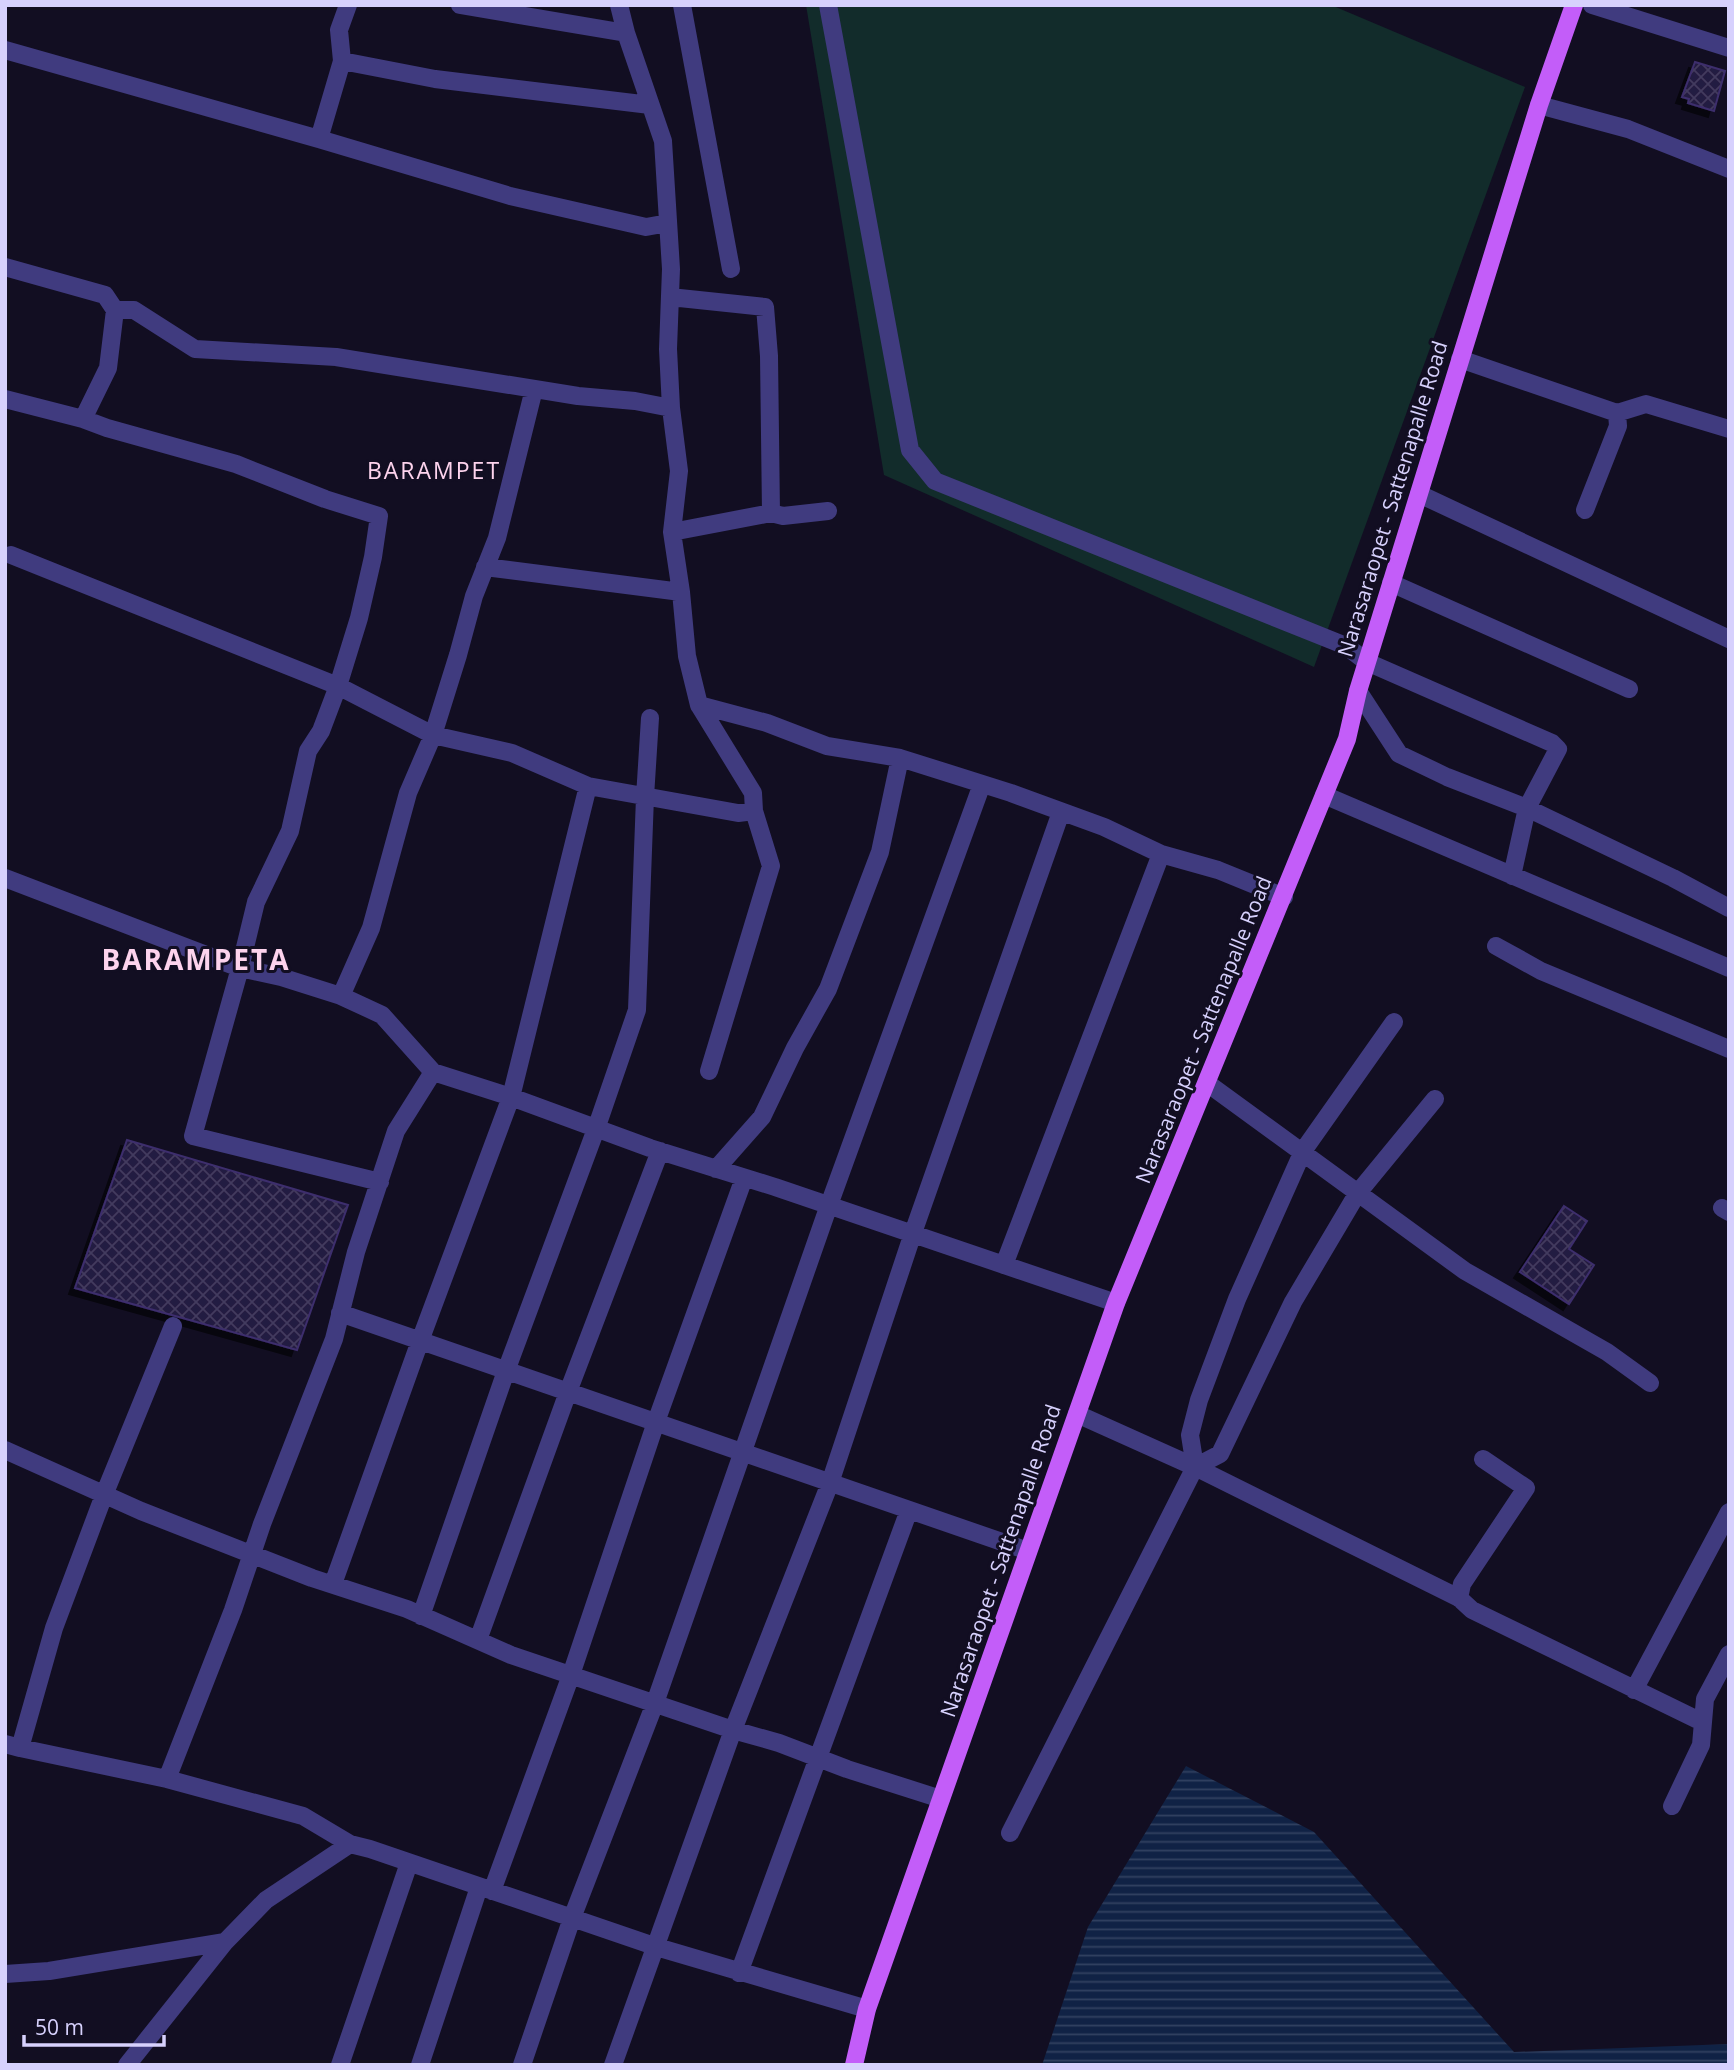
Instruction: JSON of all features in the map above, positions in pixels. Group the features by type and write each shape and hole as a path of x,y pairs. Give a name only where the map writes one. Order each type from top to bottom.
{"main road":[{"name":"Narasaraopet - Sattenapalle Road","path":"854,2065 867,2009 1116,1303 1347,739 1358,691 1460,359 1539,105 1574,5"}],"street":[{"path":"319,139 342,61 339,30 348,5"},
{"path":"460,5 626,33"},
{"path":"619,5 663,141 671,269 668,349 671,408 679,471 672,532 687,656 699,705 753,793 754,811 771,866 709,1071"},
{"path":"682,5 731,269"},
{"path":"828,5 910,450 935,481 1346,646 1367,663 1552,743 1558,749 1527,807 1512,876"},
{"path":"1592,5 1729,48"},
{"path":"5,50 510,196 646,227 668,223"},
{"path":"342,61 435,79 650,105"},
{"path":"1539,105 1628,129 1729,169"},
{"path":"5,267 105,295 115,310 108,368 83,419"},
{"path":"670,297 765,307 769,356 771,513"},
{"path":"115,310 134,310 195,349 337,357 671,408"},
{"path":"1460,359 1618,413 1646,404 1729,429"},
{"path":"341,996 371,928 408,793 433,735 474,596 497,538 534,389"},
{"path":"5,399 236,464 325,499 379,516 359,618 338,686 321,730 308,751 290,831 256,902 193,1136 380,1182"},
{"path":"1585,510 1618,426 1618,413"},
{"path":"1419,494 1729,639"},
{"path":"672,532 771,513 783,516 828,511"},
{"path":"11,555 338,686 433,735 512,753 587,786 737,813 754,811"},
{"path":"485,567 681,592"},
{"path":"1391,583 1629,688"},
{"path":"1358,691 1399,754 1447,777 1527,807 1729,908"},
{"path":"699,705 767,723 827,746 900,758 982,784 1104,827 1161,854 1218,870 1284,897"},
{"path":"421,1616 506,1371 637,1010 650,718"},
{"path":"716,1169 762,1116 828,989 880,852 900,758"},
{"path":"522,2065 572,1918 655,1703 829,1205 982,784"},
{"path":"333,1584 511,1097 587,786"},
{"path":"1324,795 1729,968"},
{"path":"613,2065 733,1730 830,1483 913,1233 1060,812"},
{"path":"1004,1265 1161,854"},
{"path":"5,878 240,968 281,977 341,996 382,1015 433,1072 660,1151 829,1205 1116,1303"},
{"path":"1496,946 1541,971 1729,1049"},
{"path":"1010,1833 1195,1467 1190,1434 1199,1400 1237,1299 1303,1151 1394,1022"},
{"path":"167,1779 334,1339 356,1252 396,1131 433,1072"},
{"path":"1207,1083 1465,1271 1606,1352 1650,1383"},
{"path":"1195,1467 1220,1454 1293,1302 1357,1194 1435,1099"},
{"path":"478,1640 568,1392 660,1151"},
{"path":"421,2065 486,1889 571,1675 656,1422 744,1178"},
{"path":"340,1313 1028,1551"},
{"path":"173,1326 104,1495 13,1746 167,1779 303,1816 350,1844 739,1973 867,2009"},
{"path":"1077,1415 1195,1467 1459,1598 1472,1610 1702,1723"},
{"path":"5,1450 141,1511 421,1616 511,1655 941,1799"},
{"path":"1459,1598 1462,1584 1526,1488 1483,1459"},
{"path":"739,1973 909,1510"},
{"path":"1634,1690 1729,1511"},
{"path":"1672,1806 1702,1745 1705,1699 1729,1654"},
{"path":"127,2065 225,1942 266,1900 350,1844"},
{"path":"340,2065 409,1863"},
{"path":"5,1974 48,1971 225,1942"}],"green space":[{"path":"806,5 1331,5 1525,87 1314,667 884,475"}],"water":[{"path":"1186,1766 1314,1832 1514,2052 1729,2044 1729,2065 1042,2065 1088,1927"}],"building":[{"path":"1695,62 1725,71 1714,111 1688,103 1689,99 1682,97"},
{"path":"127,1140 348,1205 297,1350 75,1288"},
{"path":"1564,1206 1587,1221 1569,1249 1594,1265 1569,1304 1520,1272"}],"district":[{"name":"BARAMPET","path":"434,471"},
{"name":"BARAMPETA","path":"196,960"}]}
